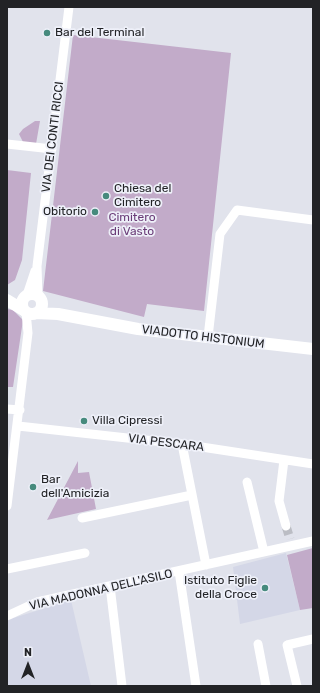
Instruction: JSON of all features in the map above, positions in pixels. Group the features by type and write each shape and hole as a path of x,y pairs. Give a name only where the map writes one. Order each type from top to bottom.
{"main road":[{"path":"7,296 33,296 42,306 31,312"},
{"name":"VIADOTTO HISTONIUM","path":"33,296 54,306 94,320"},
{"path":"31,312 22,303 33,296"},
{"path":"7,300 31,312"},
{"name":"VIADOTTO HISTONIUM","path":"31,312 58,314 138,329 313,349"}],"street":[{"name":"VIA DEI CONTI RICCI","path":"33,296 69,7"},
{"path":"7,144 52,149"},
{"path":"208,337 220,234 237,210 313,220"},
{"path":"7,506 31,312"},
{"path":"7,409 20,410"},
{"name":"VIA PESCARA","path":"18,426 182,444 313,464"},
{"path":"182,444 206,565"},
{"path":"284,460 279,501 286,526"},
{"path":"247,482 264,552"},
{"path":"82,518 192,495"},
{"name":"VIA MADONNA DELL'ASILO","path":"7,616 37,602 264,552 290,543 313,541"},
{"path":"7,569 85,552"},
{"path":"179,571 196,686"},
{"path":"110,586 122,686"},
{"path":"297,686 287,645 313,639"},
{"path":"258,644 266,686"}],"shaded area":[{"name":"Istituto Figlie della Croce","path":"286,553 300,610 240,624 233,567"},
{"path":"71,600 91,686 7,686 7,620"}],"green space":[{"name":"Cimitero di Vasto","path":"73,35 231,53 204,311 147,304 144,317 43,291"},
{"path":"35,121 40,121 36,144 23,142 19,134 23,129"},
{"path":"7,170 31,173 22,260 15,280 7,285"},
{"path":"7,309 13,310 23,320 13,387 7,387"},
{"path":"78,461 78,473 89,472 96,509 47,520"},
{"path":"313,548 313,608 300,610 287,555"}],"tunnel":[{"path":"286,526 290,539"}],"place":[{"name":"Bar del Terminal","path":"47,33"},
{"name":"Chiesa del Cimitero","path":"106,196"},
{"name":"Obitorio","path":"95,212"},
{"name":"Villa Cipressi","path":"84,421"},
{"name":"Bar dell'Amicizia","path":"33,487"},
{"name":"Istituto Figlie della Croce","path":"265,588"}]}
